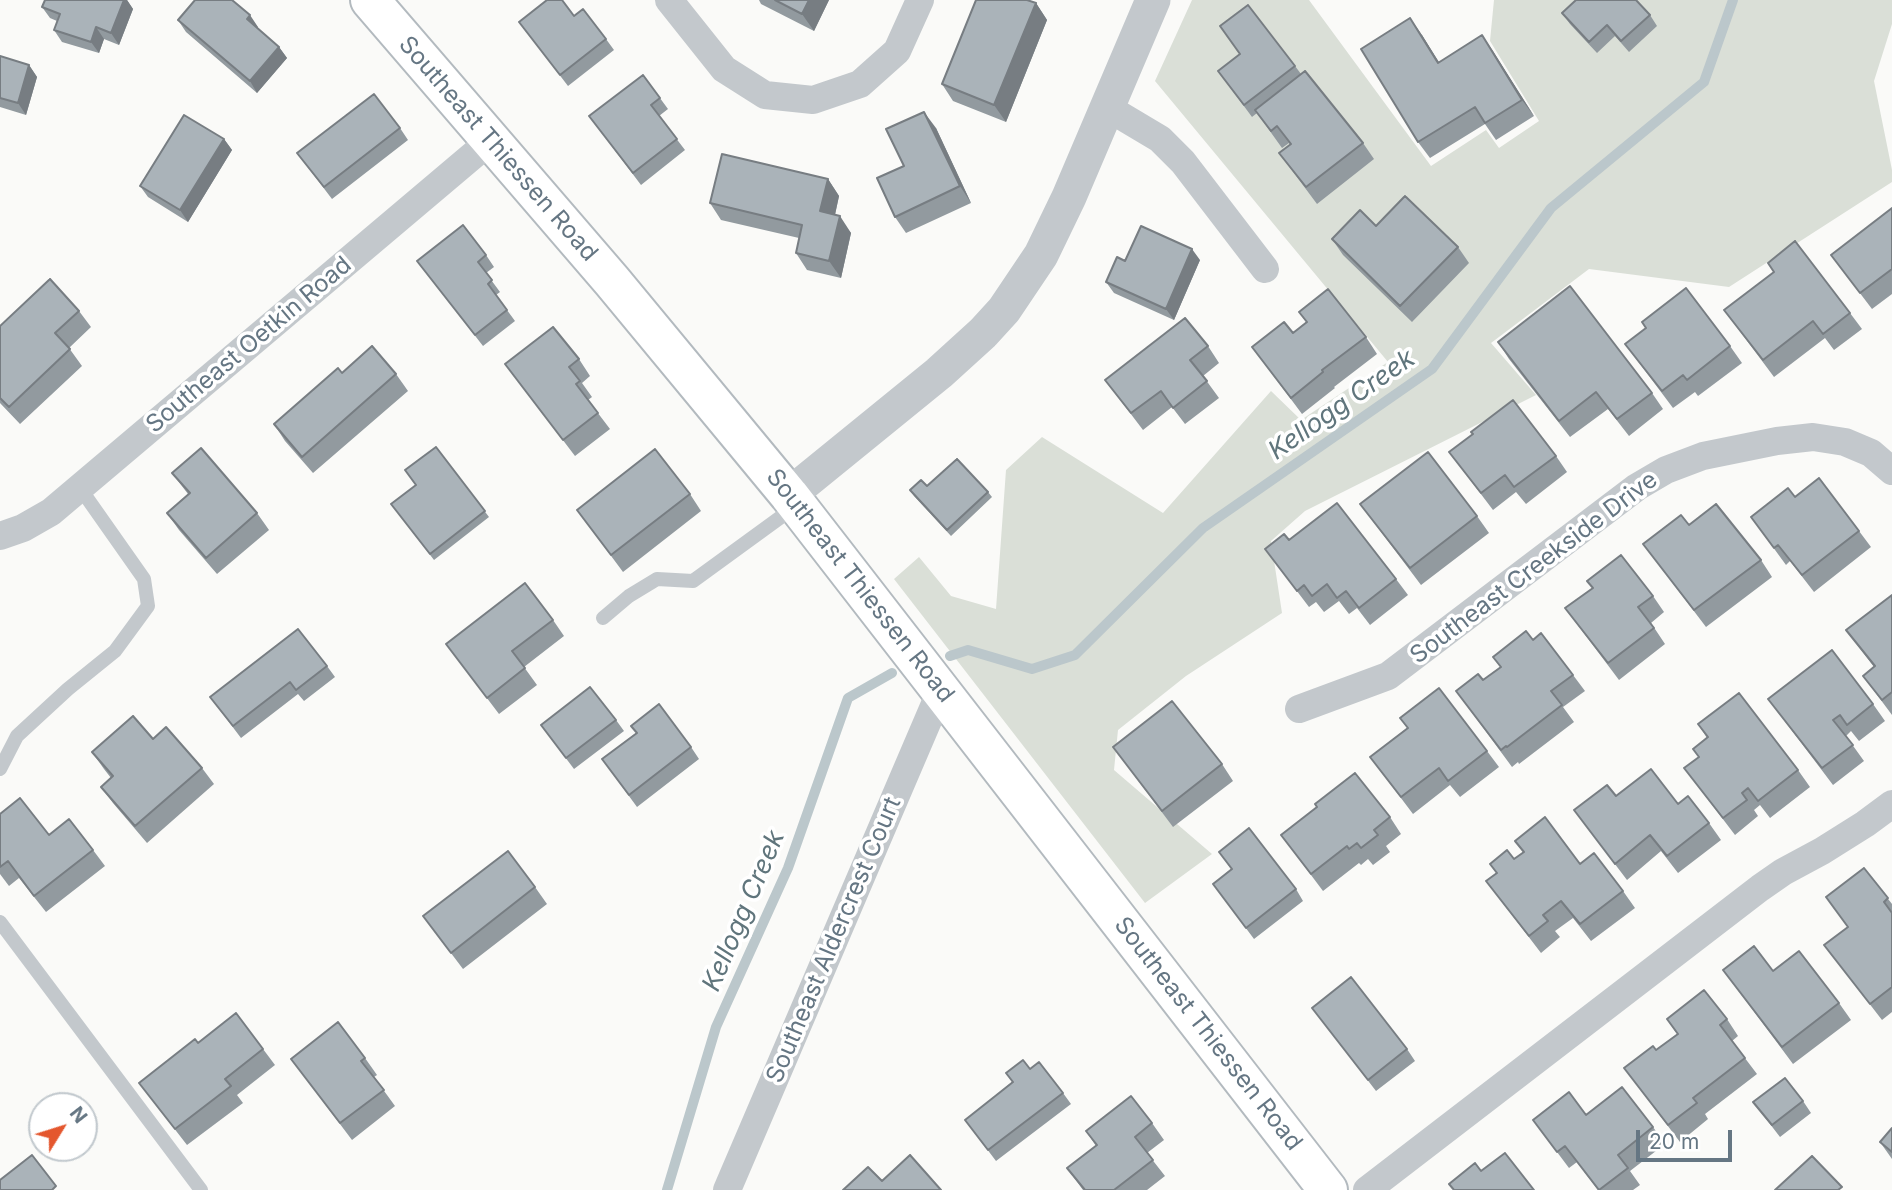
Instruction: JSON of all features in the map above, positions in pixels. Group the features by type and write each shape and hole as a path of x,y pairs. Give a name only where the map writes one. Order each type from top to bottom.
{"main road":[{"name":"Southeast Thiessen Road","path":"370,0 612,281 793,500 1328,1190"}],"street":[{"path":"669,0 724,69 765,95 813,100 860,85 897,51 920,0"},
{"path":"793,500 939,373 1004,310 1041,255 1069,197 1153,0"},
{"path":"1108,108 1160,139 1183,162 1265,270"},
{"name":"Southeast Oetkin Road","path":"0,536 39,521 80,488 490,141"},
{"name":"Southeast Creekside Drive","path":"1299,709 1388,677 1637,487 1666,470 1703,456 1777,441 1813,437 1845,442 1871,453 1892,471"},
{"name":"Southeast Aldercrest Court","path":"727,1190 941,690"},
{"path":"1367,1190 1760,888 1865,824 1892,804"}],"lane":[{"path":"0,769 17,736 115,651 148,606 144,579 80,488"},
{"path":"603,618 629,596 657,579 693,581 793,500"},
{"path":"0,922 201,1190"}],"shaded area":[{"path":"1192,0 1309,0 1431,166 1486,130 1499,148 1539,121 1490,41 1494,0 1892,0 1892,24 1874,81 1892,170 1892,182 1729,287 1589,269 1491,343 1536,395 1305,511 1271,541 1282,613 1186,676 1118,730 1114,770 1212,854 1145,903 894,579 919,557 951,596 996,609 1006,470 1042,437 1163,513 1271,391 1301,420 1388,362 1155,81"}],"building":[{"path":"45,0 124,0 111,33 96,27 91,42 54,30 60,14 42,7"},
{"path":"195,0 232,0 250,15 247,19 279,47 250,81 178,20"},
{"path":"547,0 562,0 574,16 583,9 606,39 560,75 519,22"},
{"path":"775,0 809,0 802,14"},
{"path":"976,0 1027,0 1036,3 994,105 942,84"},
{"path":"1576,0 1636,0 1650,15 1621,41 1607,25 1589,42 1562,13"},
{"path":"1248,5 1295,66 1244,105 1218,71 1240,54 1220,26"},
{"path":"1410,18 1438,63 1482,35 1522,100 1485,123 1475,107 1418,142 1361,49"},
{"path":"0,56 29,65 18,103 0,98"},
{"path":"1305,71 1363,143 1306,187 1279,153 1291,144 1277,126 1271,131 1255,110"},
{"path":"643,75 660,98 651,105 677,139 633,173 589,116"},
{"path":"374,94 400,128 324,187 297,153"},
{"path":"924,112 960,186 895,217 877,178 904,166 886,129"},
{"path":"184,115 224,139 180,210 140,186"},
{"path":"722,154 828,179 820,211 840,216 829,261 796,253 802,225 710,203"},
{"path":"1405,196 1458,247 1400,306 1332,239 1360,210 1376,226"},
{"path":"1892,208 1892,269 1860,293 1831,255"},
{"path":"463,225 486,255 478,262 492,280 488,284 507,310 475,335 417,261"},
{"path":"1141,226 1192,249 1166,309 1106,282 1117,257 1125,261"},
{"path":"1795,241 1850,313 1823,334 1813,321 1763,360 1724,310 1774,272 1768,263"},
{"path":"50,279 79,311 55,333 70,349 9,407 0,398 0,326"},
{"path":"1570,286 1652,393 1617,419 1596,392 1559,421 1498,342"},
{"path":"1686,288 1730,346 1687,380 1683,375 1662,391 1625,344 1646,328 1642,322"},
{"path":"1328,289 1366,337 1322,370 1323,372 1291,398 1252,347 1284,322 1293,333 1307,322 1299,312"},
{"path":"1185,318 1208,346 1190,360 1207,381 1173,408 1161,391 1131,413 1105,380"},
{"path":"553,327 579,359 569,367 580,381 576,384 598,413 563,440 505,364"},
{"path":"372,346 396,374 302,457 274,424 338,368 342,373"},
{"path":"1513,400 1556,456 1514,487 1505,475 1481,493 1449,452"},
{"path":"436,447 485,511 430,554 391,504 416,485 405,470"},
{"path":"201,448 257,513 206,558 167,513 190,493 172,473"},
{"path":"655,449 690,494 611,555 577,510"},
{"path":"1428,452 1477,516 1410,568 1360,504"},
{"path":"957,459 988,492 947,530 910,490 921,480 927,486"},
{"path":"1819,478 1859,531 1802,575 1778,545 1774,548 1751,517 1788,488 1795,497"},
{"path":"1337,503 1396,579 1359,608 1346,591 1337,598 1327,584 1312,596 1304,585 1297,591 1265,549 1284,534 1289,540"},
{"path":"1716,504 1761,560 1694,610 1643,544 1681,515 1689,525"},
{"path":"1621,555 1653,596 1638,607 1654,628 1608,663 1565,608 1593,588 1587,581"},
{"path":"525,583 553,620 512,651 525,668 487,698 446,644"},
{"path":"1892,595 1892,692 1882,700 1863,676 1875,666 1846,630"},
{"path":"298,629 327,666 296,690 290,682 233,726 210,697"},
{"path":"1526,631 1533,640 1541,633 1573,675 1551,691 1562,705 1501,750 1456,691 1478,674 1483,680 1501,667 1493,657"},
{"path":"1832,650 1873,704 1847,725 1840,715 1833,720 1853,745 1822,768 1768,699"},
{"path":"590,687 616,720 566,758 541,725"},
{"path":"1439,688 1487,751 1448,781 1439,768 1401,797 1370,757 1408,728 1400,718"},
{"path":"1739,693 1798,770 1758,801 1748,788 1742,793 1747,800 1723,818 1684,768 1699,757 1693,749 1708,737 1698,724"},
{"path":"1172,701 1222,764 1162,811 1113,747"},
{"path":"659,704 691,747 629,795 602,759 637,733 631,726"},
{"path":"133,716 153,739 166,727 202,768 135,826 101,787 113,776 92,752"},
{"path":"1651,769 1678,804 1688,796 1709,823 1667,856 1650,835 1615,864 1574,810 1607,785 1616,796"},
{"path":"1355,773 1390,817 1374,830 1378,835 1361,848 1357,843 1349,849 1347,846 1311,874 1281,835"},
{"path":"20,798 49,835 69,819 93,850 34,896 8,861 0,867 0,814"},
{"path":"1545,817 1580,864 1594,853 1623,891 1580,924 1561,901 1543,915 1548,921 1529,936 1486,881 1497,873 1490,864 1507,850 1514,859 1524,852 1515,841"},
{"path":"1249,828 1296,889 1246,928 1213,884 1232,869 1219,852"},
{"path":"508,851 535,887 451,953 423,916"},
{"path":"1864,868 1888,898 1884,902 1892,913 1892,987 1870,1004 1824,945 1848,927 1826,897"},
{"path":"1754,946 1773,971 1799,951 1839,1003 1782,1047 1723,970"},
{"path":"1351,977 1407,1049 1368,1080 1312,1008"},
{"path":"1704,990 1727,1019 1720,1025 1745,1058 1693,1098 1697,1103 1668,1125 1624,1068 1653,1046 1656,1050 1678,1034 1667,1019"},
{"path":"236,1013 263,1049 225,1079 231,1086 175,1129 139,1083 195,1039 198,1043"},
{"path":"338,1022 365,1058 361,1061 384,1090 340,1123 291,1059"},
{"path":"1023,1060 1030,1069 1039,1062 1063,1093 988,1150 965,1120 1013,1082 1006,1073"},
{"path":"1785,1078 1803,1101 1772,1125 1753,1102"},
{"path":"1622,1087 1653,1127 1618,1155 1628,1168 1599,1190 1565,1146 1557,1152 1533,1120 1569,1092 1586,1115"},
{"path":"1131,1096 1152,1123 1135,1137 1153,1160 1114,1190 1085,1190 1067,1168 1097,1145 1086,1131"},
{"path":"1892,1128 1892,1152 1880,1142"},
{"path":"1505,1153 1534,1190 1454,1190 1449,1184 1475,1163 1481,1171"},
{"path":"910,1155 941,1190 843,1190 868,1167 882,1181"},
{"path":"1812,1156 1842,1187 1838,1190 1775,1190"},
{"path":"28,1158 28,1162 37,1162 56,1186 52,1190 0,1190 0,1180"}],"waterway":[{"name":"Kellogg Creek","path":"950,656 968,650 1032,669 1075,655 1203,528 1432,369 1551,208 1704,82 1733,0"},
{"name":"Kellogg Creek","path":"667,1190 716,1027 788,868 848,698 892,673"}]}
